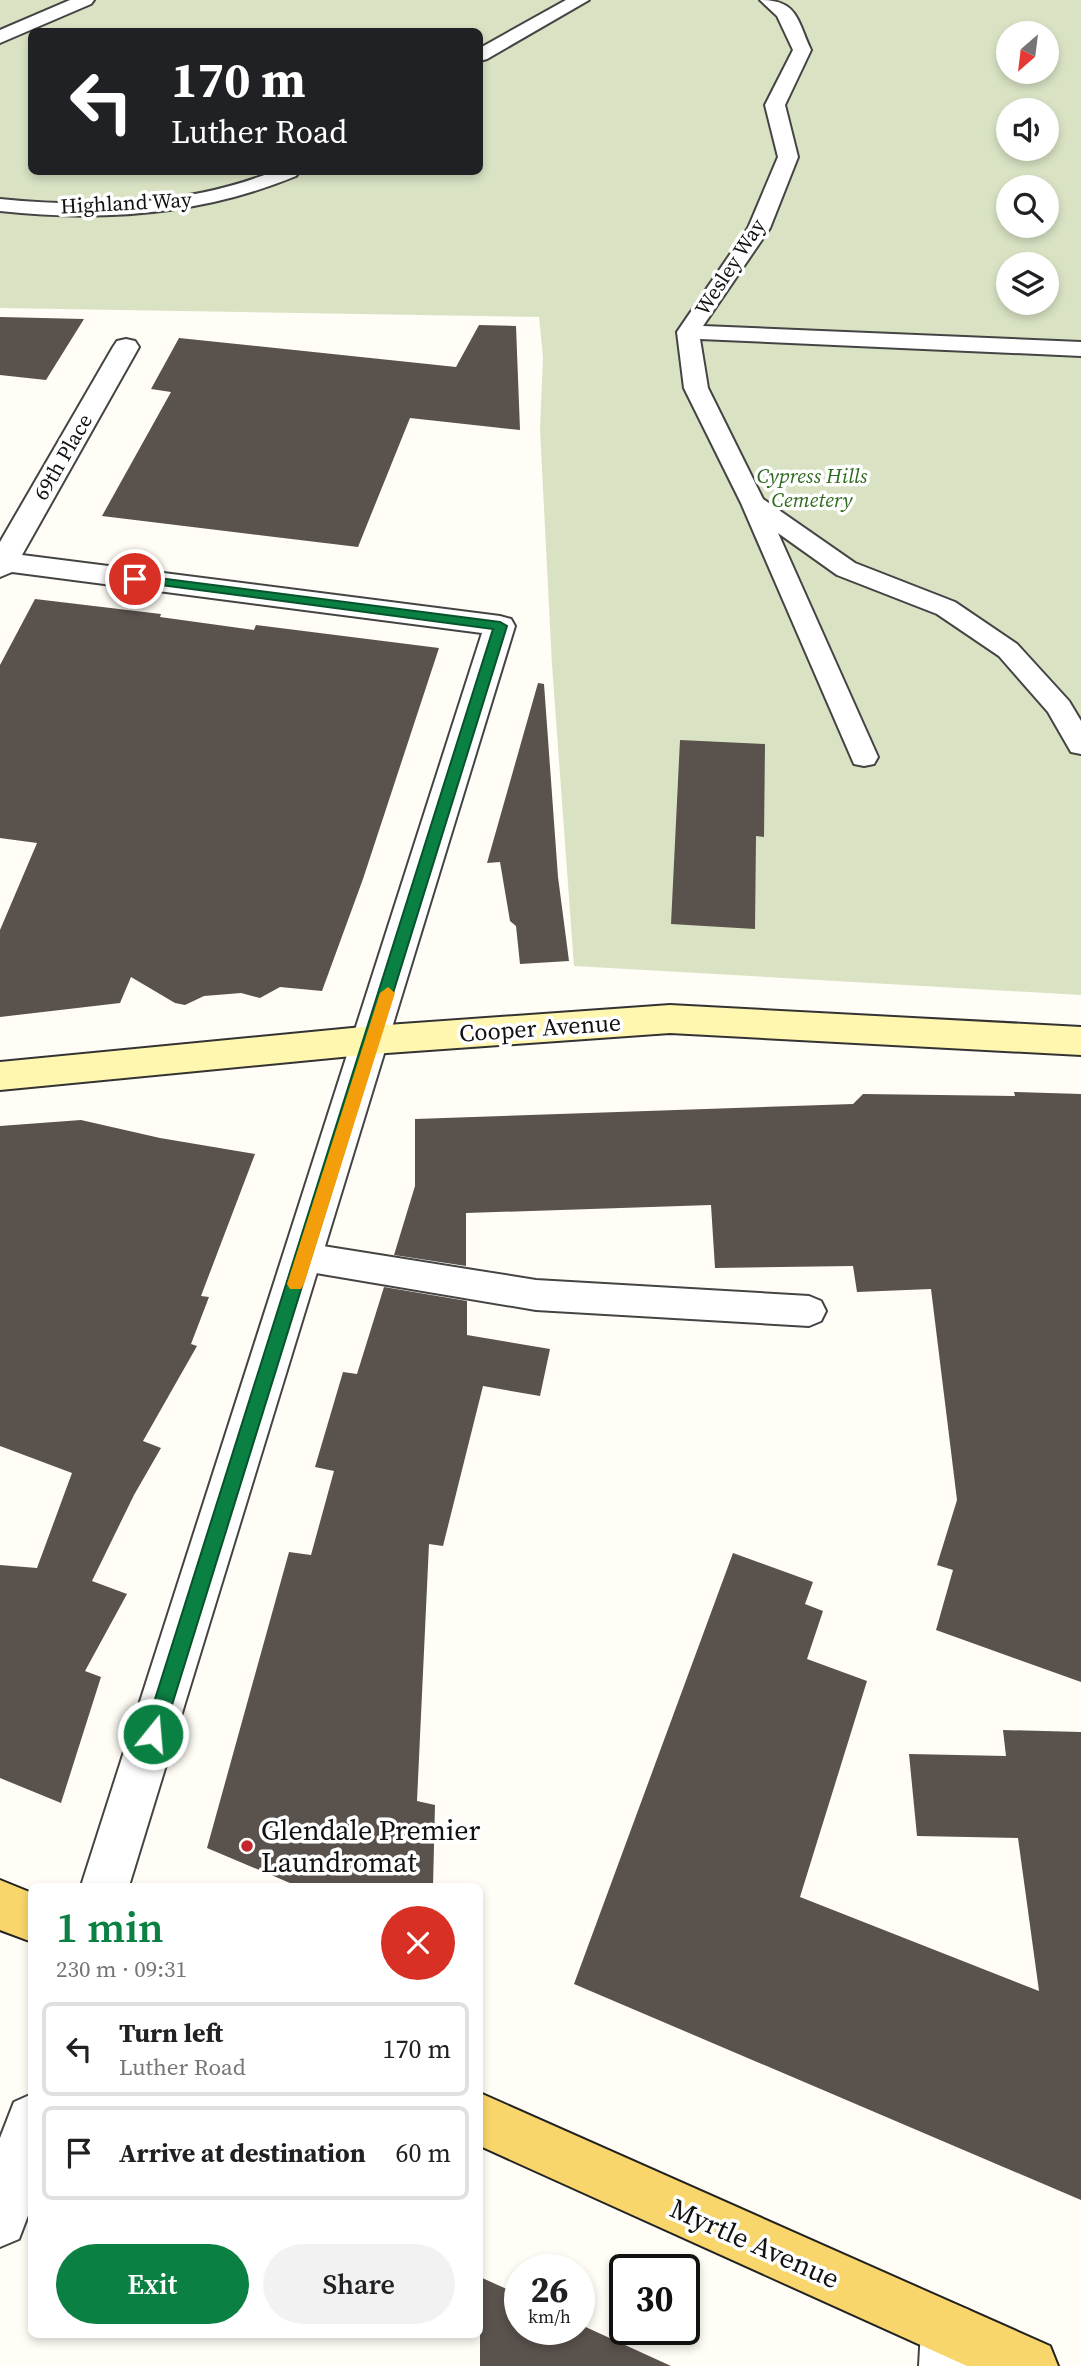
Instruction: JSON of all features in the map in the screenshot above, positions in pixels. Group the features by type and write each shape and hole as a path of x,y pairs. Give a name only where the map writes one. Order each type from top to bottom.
{"main road":[{"name":"Cooper Avenue","path":"0,1076 373,1040 670,1019 1081,1041"},
{"path":"0,1905 28,1916"},
{"name":"Myrtle Avenue","path":"483,2120 948,2348 1030,2366"}],"street":[{"name":"69th Place","path":"2,565 126,347"},
{"path":"2,565 500,626 373,1040 106,1883"},
{"path":"0,2220 28,2132"}],"lane":[{"path":"0,37 85,0"},
{"path":"483,53 580,0"},
{"name":"Wesley Way","path":"769,0 785,13 802,50 775,105 788,156 759,228 688,332 696,388 753,503 846,569 946,608 1008,650 1059,707 1081,745"},
{"name":"Highland Way","path":"0,205 99,209 190,202 261,185 283,175"},
{"path":"688,332 1081,349"},
{"path":"753,503 864,757"},
{"path":"304,1258 536,1294 809,1311"}],"green space":[{"name":"Cypress Hills Cemetery","path":"0,0 1081,0 1081,995 574,966 552,665 540,429 543,357 539,317 0,308"}],"building":[{"path":"0,317 84,319 46,380 0,375"},
{"path":"479,325 516,326 520,430 410,418 358,547 102,516 171,392 151,389 179,338 456,367"},
{"path":"35,599 161,614 160,617 254,630 256,625 439,648 363,879 322,991 280,987 260,998 241,993 204,996 185,1005 175,1003 131,977 120,1003 0,1017 0,930 37,843 0,838 0,665"},
{"path":"538,683 544,684 558,877 569,961 520,964 516,926 510,921 500,862 487,863"},
{"path":"680,740 765,744 764,837 756,836 755,929 671,924"},
{"path":"1014,1092 1081,1094 1081,1682 936,1630 953,1570 937,1565 957,1500 931,1289 857,1292 853,1266 715,1268 711,1205 466,1213 466,1266 394,1255 415,1186 415,1119 853,1104 863,1094 1015,1096"},
{"path":"81,1120 160,1138 255,1154 201,1296 209,1297 191,1344 197,1346 143,1441 161,1448 134,1495 92,1581 127,1594 85,1671 101,1677 61,1803 0,1778 0,1565 37,1568 72,1473 0,1446 0,1126"},
{"path":"384,1287 467,1301 467,1335 550,1349 540,1396 483,1386 443,1546 429,1544 417,1801 435,1805 433,1883 290,1883 207,1848 289,1552 311,1555 334,1471 315,1467 343,1372 357,1374"},
{"path":"733,1553 813,1582 805,1604 823,1611 807,1659 867,1681 800,1897 1039,1991 1018,1838 917,1836 909,1754 1006,1756 1003,1730 1081,1732 1081,2200 574,1984"},
{"path":"483,2278 504,2288 504,2345 595,2345 595,2331 609,2338 609,2345 625,2345 671,2366 480,2366"}],"slow traffic":[{"path":"295,1284 388,993"}],"place":[{"name":"Glendale Premier Laundromat","path":"247,1846"}],"route":[{"path":"135,579 500,626 153,1734"}]}
